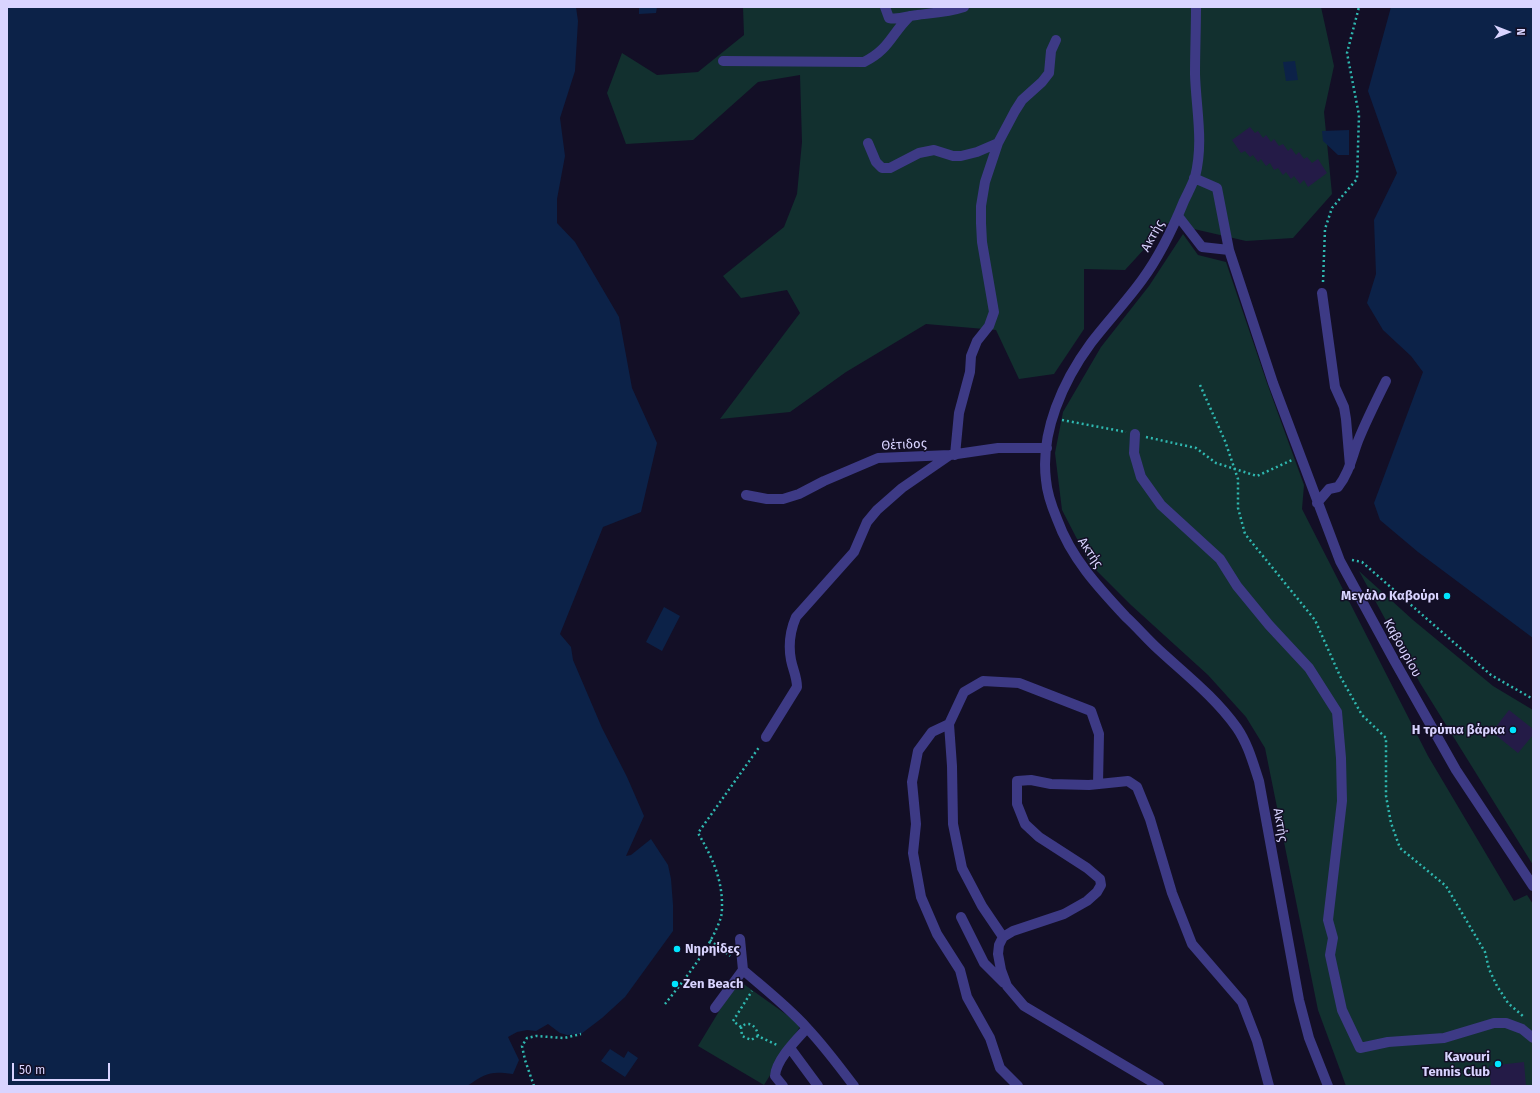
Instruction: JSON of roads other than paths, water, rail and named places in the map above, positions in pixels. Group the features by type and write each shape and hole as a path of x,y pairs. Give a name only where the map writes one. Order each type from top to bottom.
{"street":[{"path":"885,7 889,18 895,19 964,7"},
{"name":"Ακτής","path":"1196,7 1195,75 1200,133 1199,156 1194,178 1178,216 1142,280 1076,365 1052,418 1048,436 1046,481 1057,519 1068,545 1084,571 1156,648 1197,683 1220,706 1238,729 1249,751 1259,782 1298,1000 1308,1038 1328,1086"},
{"path":"723,62 864,62 875,57 885,48 901,25 910,16"},
{"path":"766,737 796,687 797,679 791,661 789,646 790,629 796,617 854,552 868,522 878,510 902,488 953,455 959,413 970,372 972,356 977,341 989,326 994,312 982,242 981,211 985,182 998,143 1022,100 1042,82 1049,73 1051,51 1056,40"},
{"path":"868,143 876,162 882,168 890,168 920,153 934,150 953,156 962,156 977,152 998,143"},
{"name":"Καβουρίου","path":"1194,178 1217,188 1229,250 1300,456 1340,561 1456,770 1533,886"},
{"path":"1178,216 1202,247 1229,250"},
{"path":"1322,293 1335,387 1344,407 1346,419 1350,466"},
{"path":"1318,503 1329,489 1338,487 1344,479 1358,442 1386,381"},
{"path":"1135,434 1134,453 1141,477 1161,505 1220,559 1237,586 1269,625 1309,668 1337,712 1341,758 1342,802 1328,920 1333,938 1330,955 1342,1010 1360,1048 1388,1042 1444,1038 1480,1027 1500,1023 1506,1023 1522,1029 1533,1038"},
{"name":"Θέτιδος","path":"746,495 767,499 783,499 798,494 878,458 920,458 953,455 998,448 1047,448"},
{"path":"1003,937 982,906 962,868 953,824 952,766 949,724 964,692 983,681 1019,682 1090,711 1099,734 1098,784"},
{"path":"949,724 932,732 918,751 912,782 916,824 912,853 921,897 937,934 960,970 967,997 990,1038 1000,1068 1018,1086"},
{"path":"1006,986 998,954 999,945 1003,937 1013,931 1064,914 1087,901 1098,892 1101,885 1100,879 1087,868 1039,837 1025,824 1017,804 1017,782 1031,780 1051,784 1098,784 1128,781 1137,788 1150,819 1172,893 1192,944 1242,1002 1257,1041 1269,1086"},
{"path":"961,917 984,963 1024,1006 1159,1086"},
{"path":"715,1008 743,970 740,939"},
{"path":"743,970 807,1028 826,1049 854,1086"},
{"path":"783,1086 775,1076 775,1070 784,1047 807,1028"},
{"path":"784,1047 818,1086"}],"water":[{"path":"7,7 576,7 578,21 575,71 560,118 565,156 557,199 557,223 575,242 619,317 632,388 657,443 641,512 603,527 560,634 571,647 573,660 602,728 627,777 644,816 626,856 631,855 651,839 668,865 671,879 673,905 673,931 625,997 602,1018 581,1034 567,1035 560,1033 548,1024 536,1031 527,1030 517,1032 508,1037 519,1060 513,1074 488,1074 467,1086 7,1086"},
{"path":"639,7 657,7 656,13 639,14"},
{"path":"1391,7 1533,7 1533,638 1418,552 1380,520 1374,503 1423,372 1411,356 1383,330 1367,303 1376,274 1374,220 1397,173 1368,91"},
{"path":"1295,61 1298,80 1286,81 1283,62"},
{"path":"1349,130 1349,155 1338,155 1323,141 1322,131"},
{"path":"664,607 680,616 662,651 646,642"},
{"path":"610,1049 624,1058 628,1051 638,1058 625,1077 601,1061"}],"place":[{"name":"Μεγάλο Καβούρι","path":"1447,596"},
{"name":"Η τρύπια βάρκα","path":"1513,730"},
{"name":"Νηρηίδες","path":"677,949"},
{"name":"Zen Beach","path":"675,984"},
{"name":"Kavouri Tennis Club","path":"1498,1064"}]}
